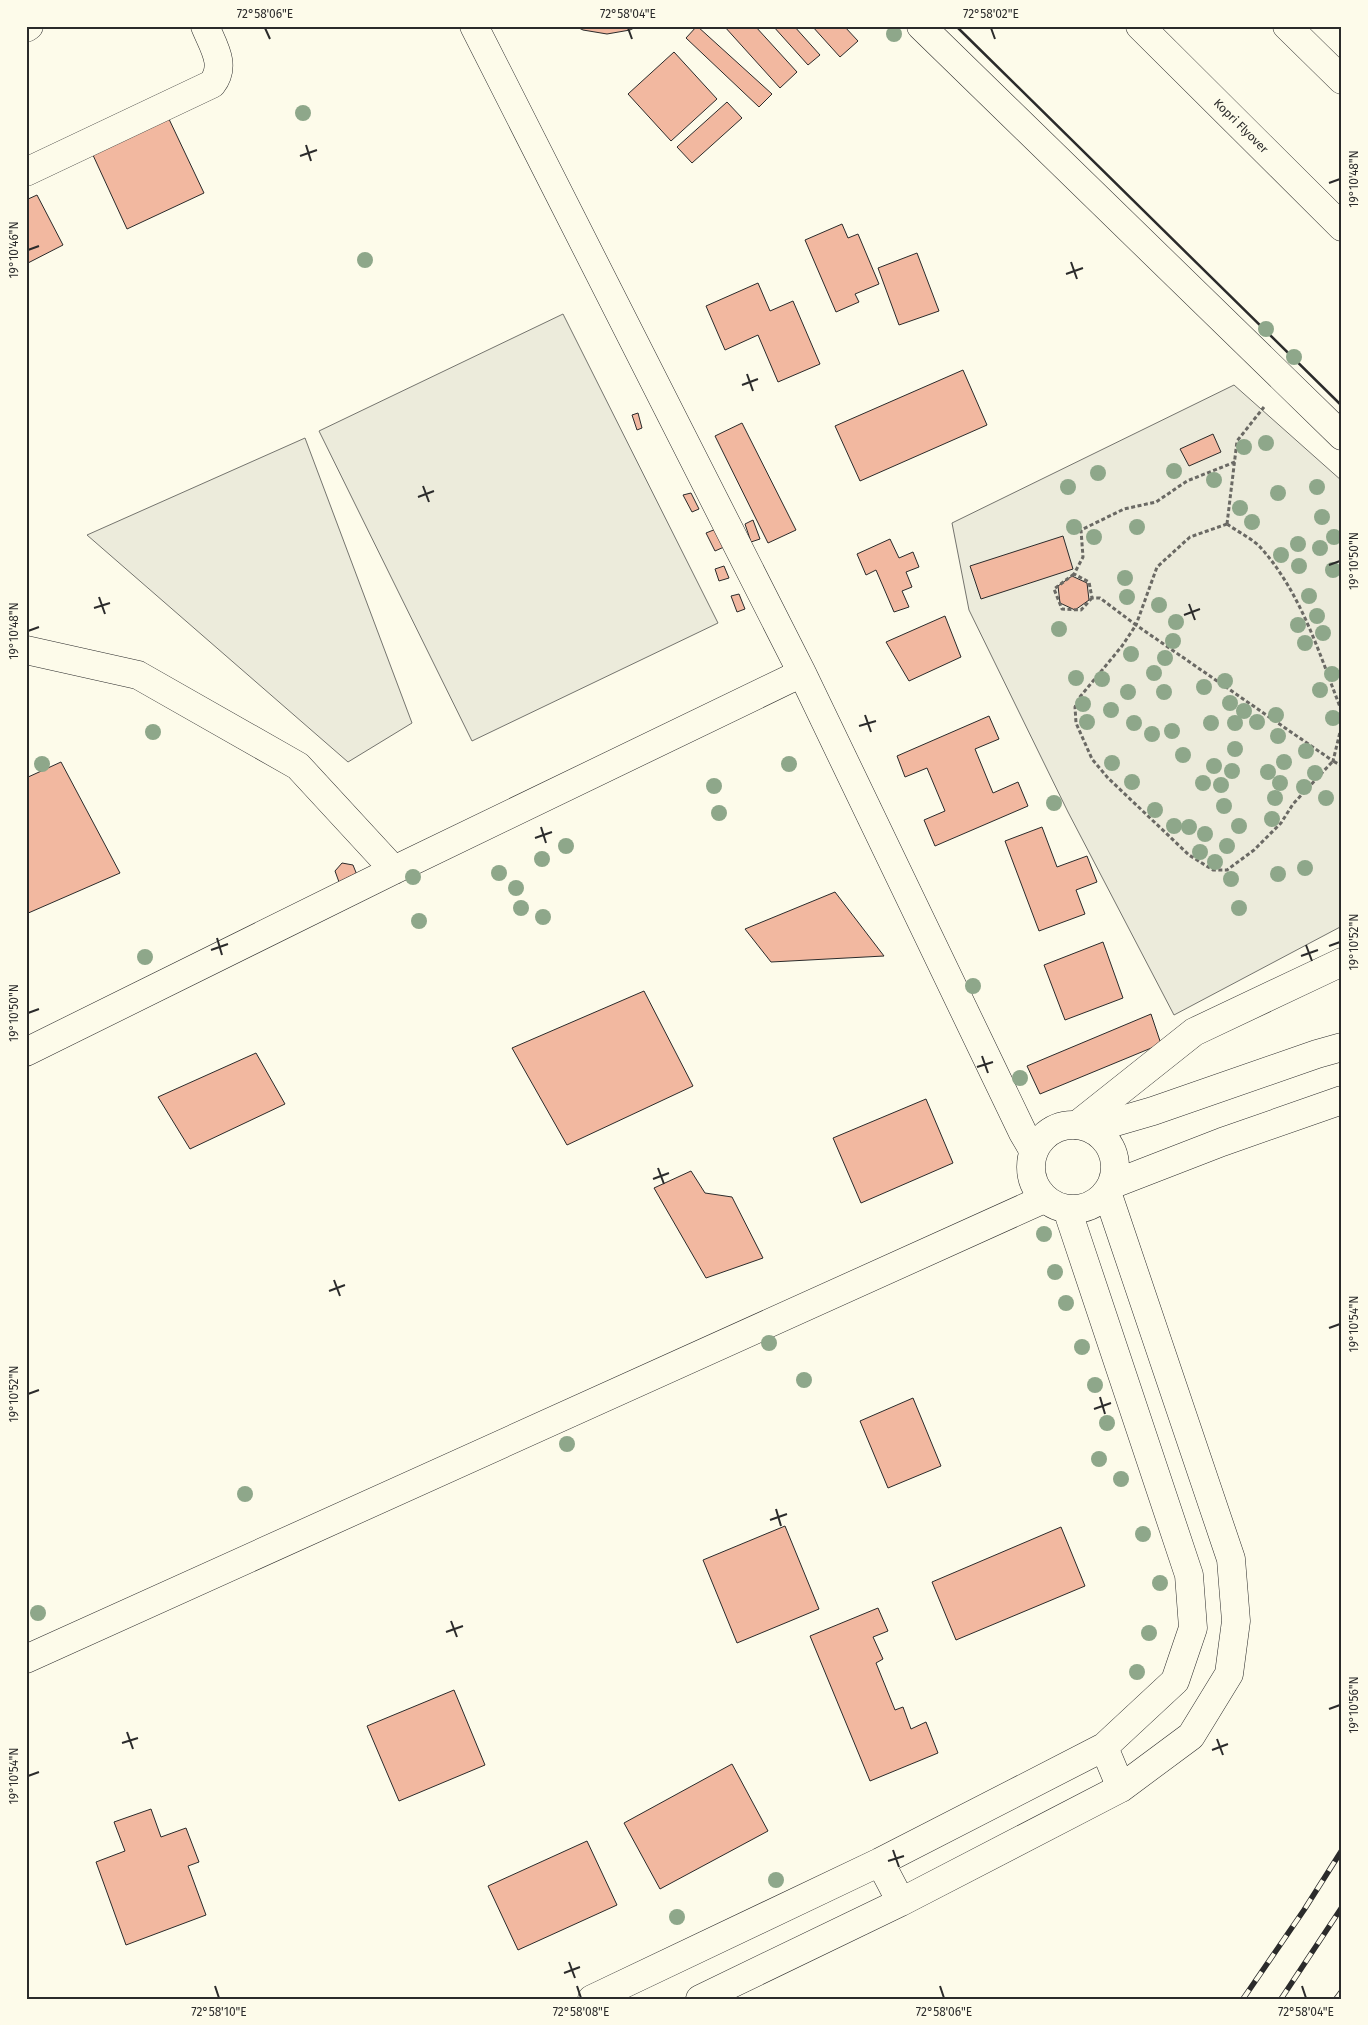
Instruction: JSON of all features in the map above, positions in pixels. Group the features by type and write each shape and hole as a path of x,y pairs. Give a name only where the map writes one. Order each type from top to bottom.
{"main road":[{"path":"26,172 212,84 219,76 220,64 205,26"},
{"path":"474,26 802,673 1023,1133 1033,1150"},
{"path":"921,26 1284,382 1342,436"},
{"name":"Kopri Flyover","path":"1140,26 1342,227"},
{"path":"1287,26 1342,80"},
{"path":"26,650 138,676 298,766 394,870"},
{"path":"26,1052 394,870 802,673"},
{"path":"1084,1127 1194,1032 1342,962"},
{"path":"1342,1047 1153,1111 1084,1127 1064,1125 1051,1130 1040,1139 1033,1150 1030,1162 1032,1178 1035,1188 1056,1204 1079,1209 1090,1206 1109,1189 1231,1139 1342,1100"},
{"path":"700,1999 901,1902 1121,1788 1191,1736 1229,1674 1236,1621 1232,1559 1109,1189 1115,1172 1115,1159 1110,1146 1102,1136 1084,1127"},
{"path":"592,1999 624,1992 1104,1747 1175,1681 1193,1628 1189,1575 1056,1204"},
{"path":"26,1659 1056,1204"},
{"path":"1189,1575 1232,1559"},
{"path":"1104,1747 1121,1788"},
{"path":"880,1862 901,1902"}],"path":[{"path":"1227,524 1237,440 1284,382"},
{"path":"1235,462 1187,481 1156,502 1124,509 1082,530 1083,557 1074,574 1054,589 1062,609 1081,610 1092,598 1100,598 1136,625 1342,766"},
{"path":"1227,524 1190,537 1157,566 1136,625 1122,646 1079,698 1075,707 1076,723 1092,759 1108,778 1189,855 1213,870 1227,870 1254,850 1281,823 1293,804 1333,761 1342,724"},
{"path":"1227,524 1260,547 1280,573 1307,622 1342,712"},
{"path":"1074,574 1089,582 1092,598"}],"shaded area":[{"path":"563,314 718,623 472,741 319,431"},
{"path":"1234,385 1342,481 1342,926 1174,1015 1068,812 969,610 952,523"},
{"path":"305,438 412,723 348,762 87,535"}],"building":[{"path":"575,26 638,26 630,30 607,34 583,30"},
{"path":"697,26 772,94 759,107 686,38"},
{"path":"724,26 755,26 797,72 780,88"},
{"path":"773,26 794,26 820,55 808,65"},
{"path":"812,26 844,26 858,41 840,57"},
{"path":"674,52 717,99 671,141 628,94"},
{"path":"727,102 742,118 692,163 677,147"},
{"path":"168,117 204,193 127,229 92,153"},
{"path":"37,195 63,245 26,264 26,200"},
{"path":"842,224 848,238 858,234 879,284 855,294 859,302 836,312 805,240"},
{"path":"917,253 939,311 899,325 878,268"},
{"path":"758,283 770,311 793,301 820,364 778,382 758,335 725,350 706,306"},
{"path":"963,370 987,425 860,481 835,426"},
{"path":"638,413 642,428 637,430 632,415"},
{"path":"742,423 796,530 768,543 715,436"},
{"path":"1213,434 1221,452 1189,466 1180,449"},
{"path":"691,493 699,509 692,512 683,495"},
{"path":"753,520 760,539 751,542 745,524"},
{"path":"716,529 724,547 715,551 706,533"},
{"path":"1063,536 1073,569 981,599 970,566"},
{"path":"890,539 899,558 913,552 919,567 906,572 912,587 902,591 909,607 894,612 876,570 866,575 857,554"},
{"path":"724,566 729,578 719,581 715,569"},
{"path":"1072,576 1087,583 1089,600 1075,610 1060,603 1058,586"},
{"path":"739,594 745,609 737,612 731,596"},
{"path":"945,616 961,657 909,681 886,642"},
{"path":"989,716 999,739 975,749 993,793 1018,782 1028,806 935,846 924,820 945,811 927,768 905,777 897,756"},
{"path":"61,762 120,873 26,914 26,778"},
{"path":"1042,827 1057,867 1087,856 1097,882 1076,890 1085,914 1039,931 1005,841"},
{"path":"342,863 353,865 357,875 350,884 339,882 335,871"},
{"path":"835,892 884,956 771,962 745,929"},
{"path":"1103,942 1123,998 1065,1020 1044,965"},
{"path":"644,991 693,1086 567,1145 512,1048"},
{"path":"1151,1014 1161,1044 1040,1094 1027,1066"},
{"path":"256,1053 285,1104 190,1149 158,1097"},
{"path":"926,1099 953,1163 861,1203 833,1138"},
{"path":"691,1171 705,1193 732,1197 763,1258 706,1278 654,1188"},
{"path":"913,1398 941,1466 888,1488 860,1421"},
{"path":"785,1526 819,1609 737,1643 703,1560"},
{"path":"1061,1527 1085,1586 956,1640 932,1582"},
{"path":"878,1608 888,1631 873,1637 883,1659 876,1663 895,1710 903,1707 911,1729 926,1722 938,1753 870,1781 810,1636"},
{"path":"454,1690 485,1765 399,1801 367,1726"},
{"path":"732,1764 768,1831 660,1889 624,1823"},
{"path":"151,1809 161,1837 186,1828 199,1862 188,1866 206,1915 126,1945 96,1862 125,1851 114,1822"},
{"path":"587,1841 617,1905 518,1950 488,1886"}],"railway":[{"path":"1243,1999 1304,1910 1342,1850"},
{"path":"1281,1999 1342,1907"},
{"path":"1336,1999 1342,1991"}],"wall":[{"path":"956,26 1342,406"}]}
